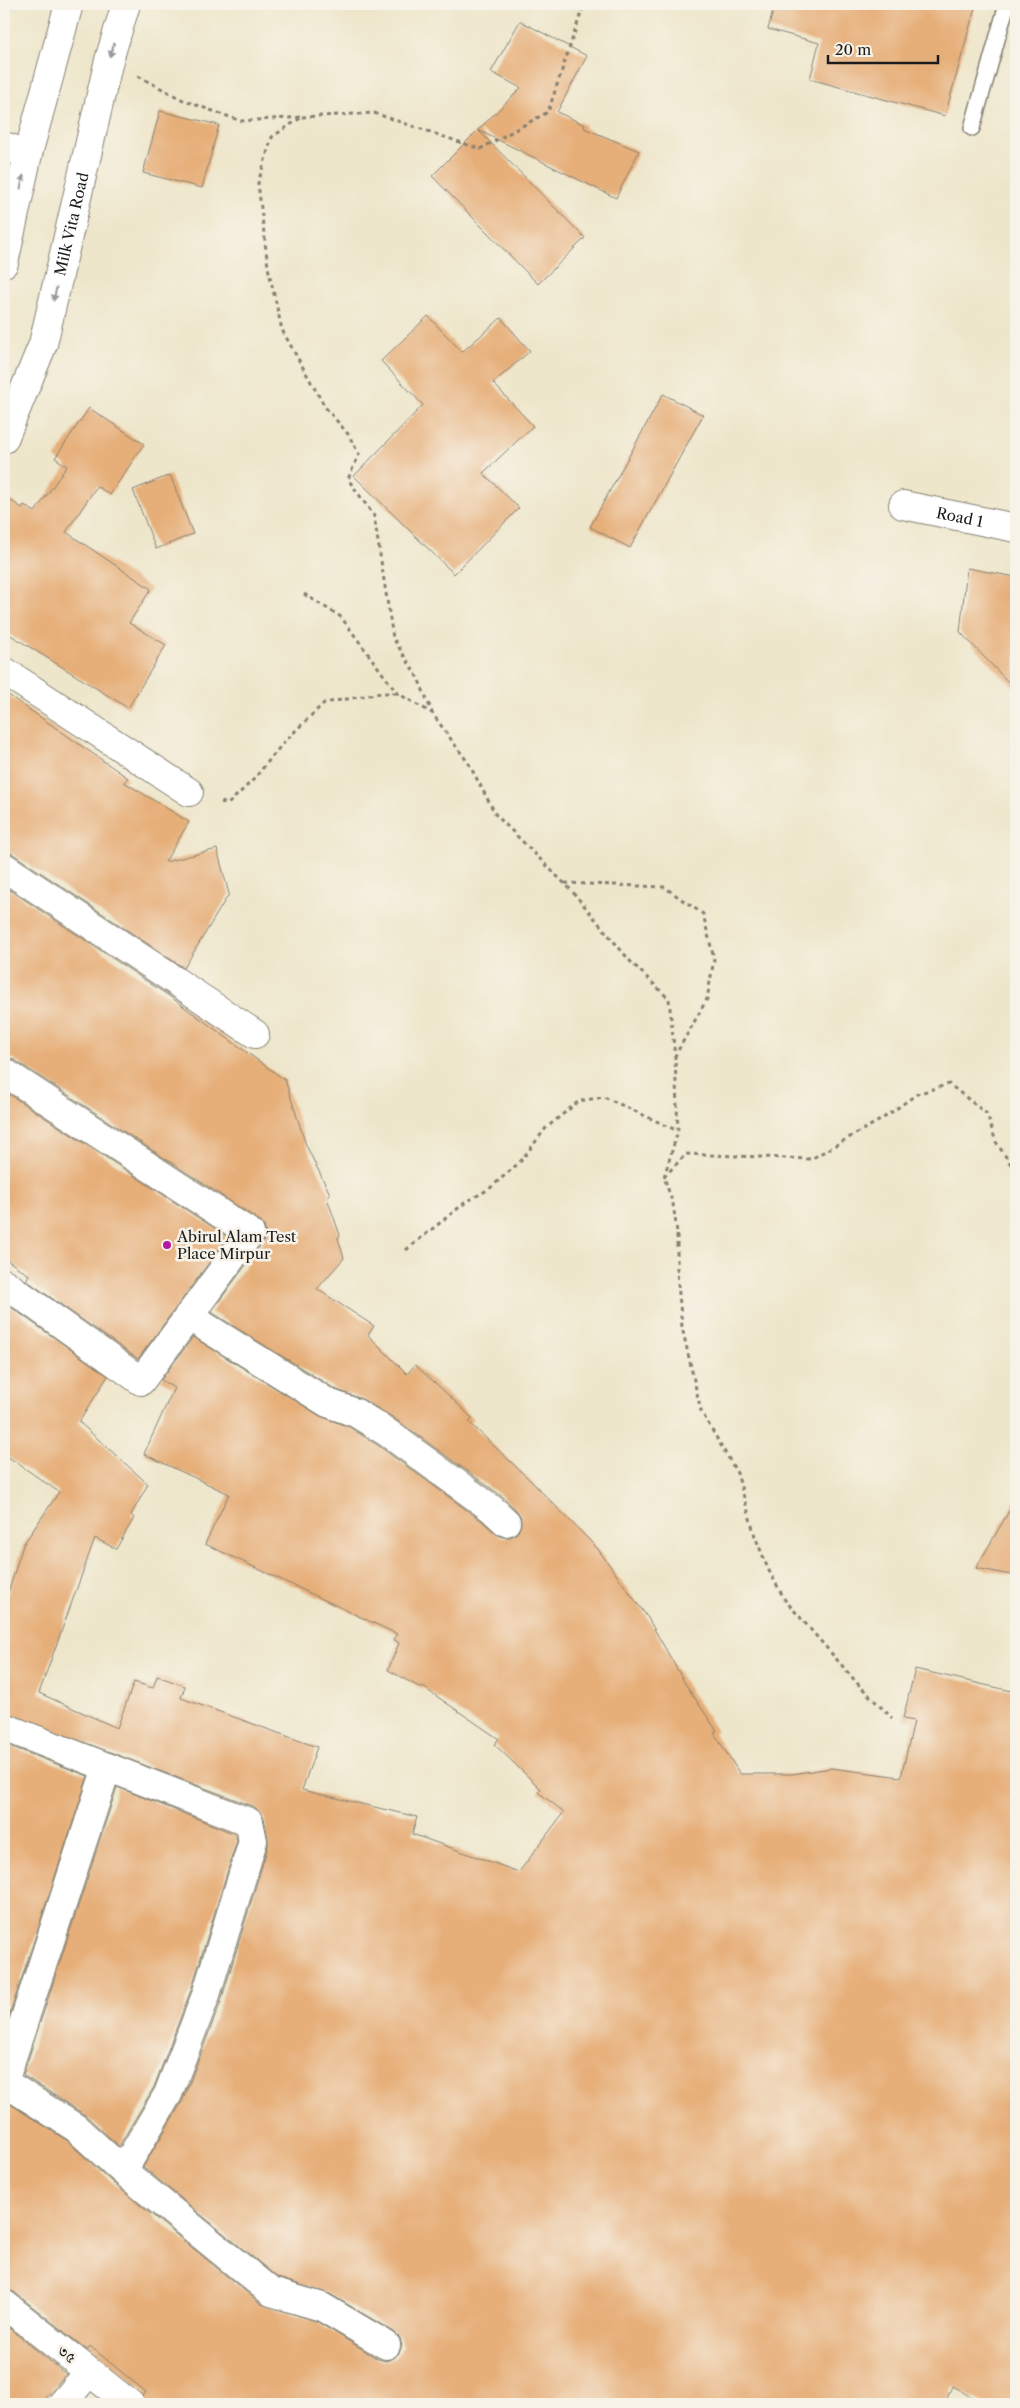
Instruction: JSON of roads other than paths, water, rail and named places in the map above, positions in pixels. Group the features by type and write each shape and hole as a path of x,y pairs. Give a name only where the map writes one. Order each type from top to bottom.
{"street":[{"path":"4,264 16,150 69,4"},
{"name":"Milk Vita Road","path":"4,439 43,344 109,60 126,4"},
{"name":"Road 1","path":"903,505 1016,528"},
{"path":"4,670 189,792"},
{"path":"4,868 255,1034"},
{"path":"4,1072 250,1233 141,1381 4,1283"},
{"path":"188,1316 328,1403 356,1413 385,1431 492,1509 506,1522"},
{"path":"4,1727 249,1822 253,1840 206,1995 168,2094 123,2171"},
{"path":"107,1768 4,2082 76,2128 123,2171 271,2292 322,2307 386,2345"},
{"name":"৩৫","path":"4,2304 130,2404"},
{"path":"62,2404 89,2372"}],"lane":[{"path":"972,128 1007,4"}],"place":[{"name":"Abirul Alam Test Place Mirpur","path":"167,1245"}]}
